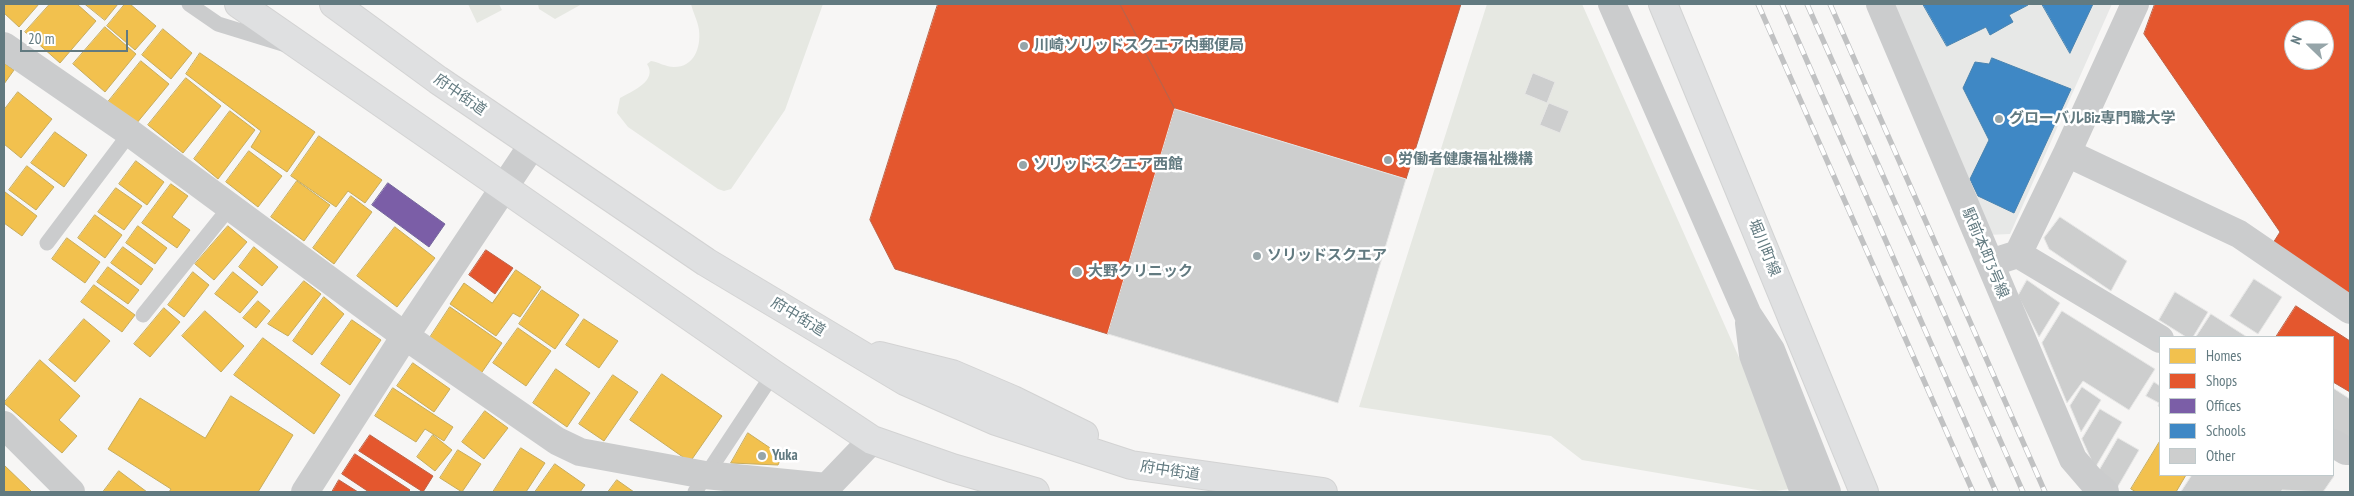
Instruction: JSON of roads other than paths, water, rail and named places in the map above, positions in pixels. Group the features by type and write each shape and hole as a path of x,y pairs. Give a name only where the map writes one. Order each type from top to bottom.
{"main road":[{"path":"238,4 773,374 872,440 952,468 1035,492"},
{"name":"堀川町線","path":"1664,4 1864,492"},
{"name":"府中街道","path":"345,7 438,80 706,262 852,348 952,374 1013,400 1101,443 1131,465 1323,492"},
{"path":"952,468 978,492"}],"street":[{"path":"1612,4 1748,315 1771,350 1827,492"},
{"name":"駅前本町3号線","path":"1880,4 2073,459 2091,480 2105,492"},
{"path":"1990,263 2018,254 2067,153 2134,4"},
{"path":"4,46 130,133 406,336 558,441 580,452 700,484 827,487 872,440"},
{"path":"305,492 533,144"},
{"path":"2067,153 2239,234 2350,310"},
{"path":"2018,254 2159,338"},
{"path":"1748,315 1753,355 1804,492"},
{"path":"4,425 71,492"},
{"path":"2334,444 2346,451 2350,451"}],"lane":[{"path":"189,4 218,24 304,50"},
{"path":"47,243 130,133"},
{"path":"142,316 230,206"},
{"path":"700,484 773,374"}],"railway":[{"path":"1758,4 1973,492"},
{"path":"1782,4 1996,492"},
{"path":"1807,4 2023,492"},
{"path":"1830,4 2045,492"}],"place":[{"name":"川崎ソリッドスクエア内郵便局","path":"1024,46"},
{"name":"グローバルBiz専門職大学","path":"1999,119"},
{"name":"労働者健康福祉機構","path":"1388,160"},
{"name":"ソリッドスクエア西館","path":"1023,165"},
{"name":"ソリッドスクエア","path":"1257,256"},
{"name":"大野クリニック","path":"1077,272"},
{"name":"Yuka","path":"762,456"}]}
